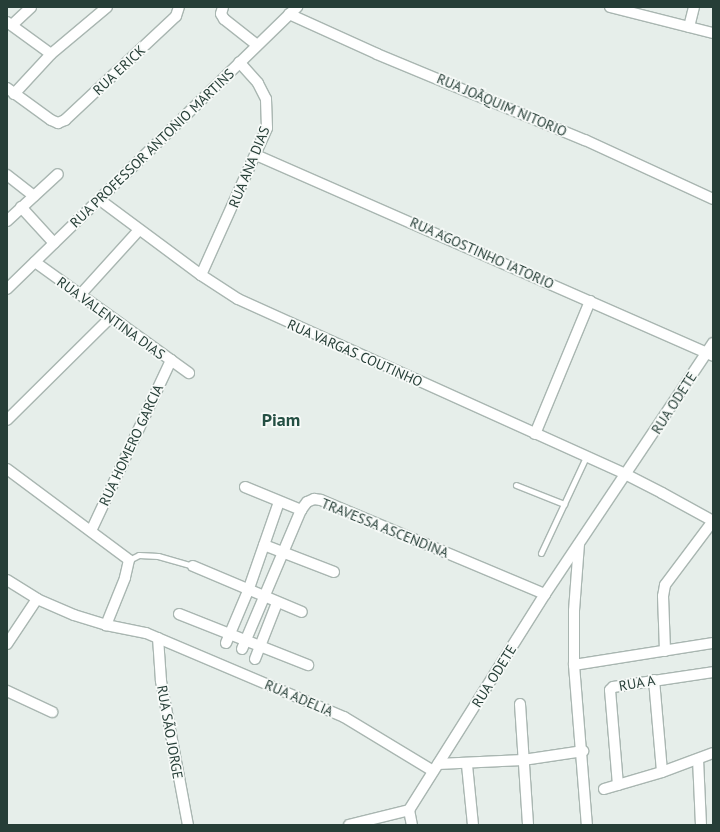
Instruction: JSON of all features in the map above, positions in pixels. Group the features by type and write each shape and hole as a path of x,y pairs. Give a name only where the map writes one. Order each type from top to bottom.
{"street":[{"path":"31,7 9,23 51,54"},
{"path":"11,91 51,54 107,7"},
{"name":"RUA ERICK","path":"11,91 51,120 58,123 73,114 176,16 179,7"},
{"path":"223,7 221,14 224,19 257,45"},
{"path":"610,7 627,9 713,33"},
{"path":"689,27 694,7"},
{"name":"RUA PROFESSOR ANTONIO MARTINS","path":"7,289 100,200 293,10"},
{"name":"RUA JOÃQUIM NITORIO","path":"293,10 713,199"},
{"name":"RUA ANA DIAS","path":"201,275 267,128 266,99 258,83 239,62"},
{"name":"RUA AGOSTINHO IATORIO","path":"256,155 710,355"},
{"path":"7,221 58,174"},
{"path":"7,175 34,196"},
{"name":"RUA VARGAS COUTINHO","path":"100,200 201,275 262,311 627,475 713,521"},
{"path":"21,207 54,243"},
{"path":"80,295 140,230"},
{"name":"RUA VALENTINA DIAS","path":"35,262 110,318 189,372"},
{"path":"535,434 590,301"},
{"path":"7,420 110,318"},
{"name":"RUA ODETE","path":"409,810 579,542 710,355 713,343"},
{"name":"RUA HOMERO GARCIA","path":"91,531 170,360"},
{"path":"7,470 127,558 125,578 106,625"},
{"path":"245,487 301,510"},
{"name":"TRAVESSA ASCENDINA","path":"243,644 282,551 301,510 307,502 321,500 545,594"},
{"path":"228,639 248,591 280,502"},
{"path":"665,650 663,596 665,585 713,521"},
{"path":"579,542 574,611 574,665 583,751 587,825"},
{"path":"264,545 334,572"},
{"path":"193,566 248,591 302,612"},
{"name":"RUA ADELIA","path":"7,580 37,599 106,625 158,638 344,717 435,768"},
{"path":"7,644 37,599"},
{"path":"256,659 277,603"},
{"path":"179,614 228,639 243,644 260,646 308,665"},
{"name":"RUA SÃO JORGE","path":"158,638 161,682 188,825"},
{"name":"RUA A","path":"574,665 713,643"},
{"name":"RUA A","path":"618,785 610,690 613,687 713,672"},
{"path":"654,680 662,772"},
{"path":"7,692 52,712"},
{"path":"520,704 528,825"},
{"path":"435,768 523,760 583,751"},
{"path":"604,789 662,772 713,753"},
{"path":"698,758 700,825"},
{"path":"467,765 473,825"},
{"path":"350,825 409,810 412,825"}],"lane":[{"path":"541,553 586,457"},
{"path":"516,485 564,504"},
{"path":"127,558 139,555 158,556 193,566"}],"district":[{"name":"Piam","path":"281,420"}]}
